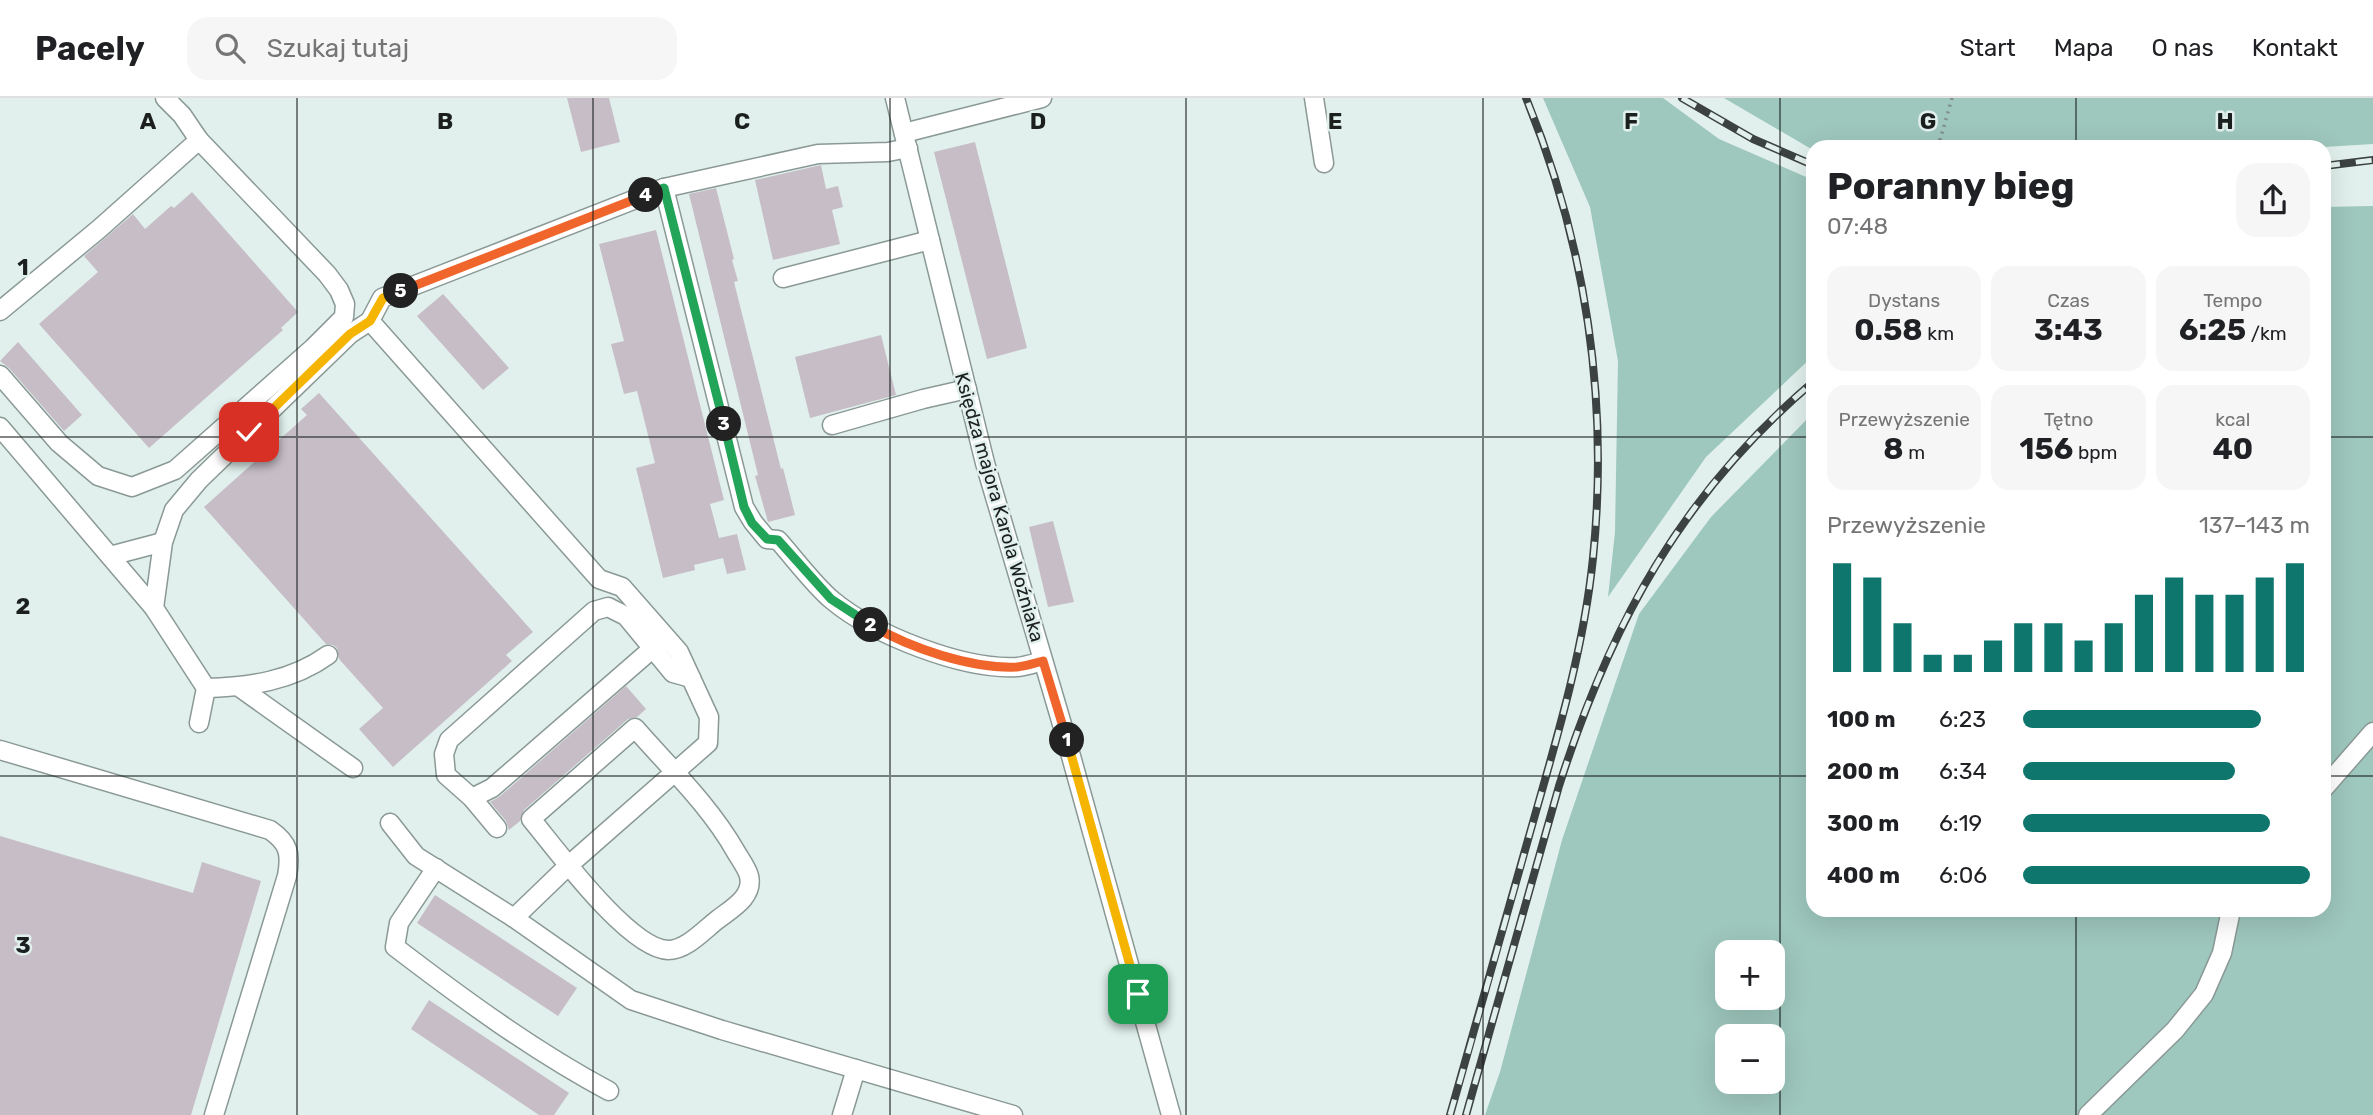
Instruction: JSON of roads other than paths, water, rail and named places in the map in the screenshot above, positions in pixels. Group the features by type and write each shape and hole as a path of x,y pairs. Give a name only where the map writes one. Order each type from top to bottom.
{"street":[{"path":"0,375 59,443 98,476 132,487 174,470 313,348 344,317 345,304 327,274 198,140 182,115 165,98"},
{"name":"Księdza majora Karola Woźniaka","path":"895,98 985,463 1171,1115"},
{"path":"154,608 163,542 174,510 199,480 350,334 370,321 383,298 664,188 818,154 888,152 906,140 1042,98"},
{"path":"1314,98 1324,163"},
{"path":"0,311 99,229 198,140"},
{"path":"664,188 744,507 752,523 767,539 778,540 831,599 890,636 951,658 990,665 1018,667 1043,661"},
{"path":"783,278 930,240"},
{"path":"370,321 599,579 622,587 679,652 709,717 708,743 569,865 514,918"},
{"path":"832,425 967,389"},
{"path":"0,426 154,608 206,688 199,723"},
{"path":"110,556 163,542"},
{"path":"498,828 472,798 446,775 444,754 449,740 594,611 608,607 626,616 673,673 691,678"},
{"path":"472,798 492,788 652,649"},
{"path":"206,688 239,687 274,681 313,665 328,655"},
{"path":"239,687 353,768"},
{"path":"635,728 676,773 722,828 749,875 749,886 744,898 684,946 670,950 655,948 618,921 531,819 635,728"},
{"path":"2331,780 2373,732"},
{"path":"0,750 270,830 288,846 290,855 287,876 214,1115"},
{"path":"390,823 416,856 514,918 631,1000 722,1030 1013,1115"},
{"path":"436,868 399,923 395,947 455,992 569,1069 609,1091"},
{"path":"2088,1115 2175,1030 2204,994 2222,953 2230,917"},
{"path":"842,1115 856,1069"}],"railway":[{"path":"1450,1115 1562,720 1584,623 1593,558 1598,440 1588,324 1564,209 1526,98"},
{"path":"1682,98 1753,139 1806,162"},
{"path":"2331,165 2373,160"},
{"path":"1466,1115 1559,786 1579,726 1627,616 1688,517 1725,470 1766,425 1806,388"}]}
